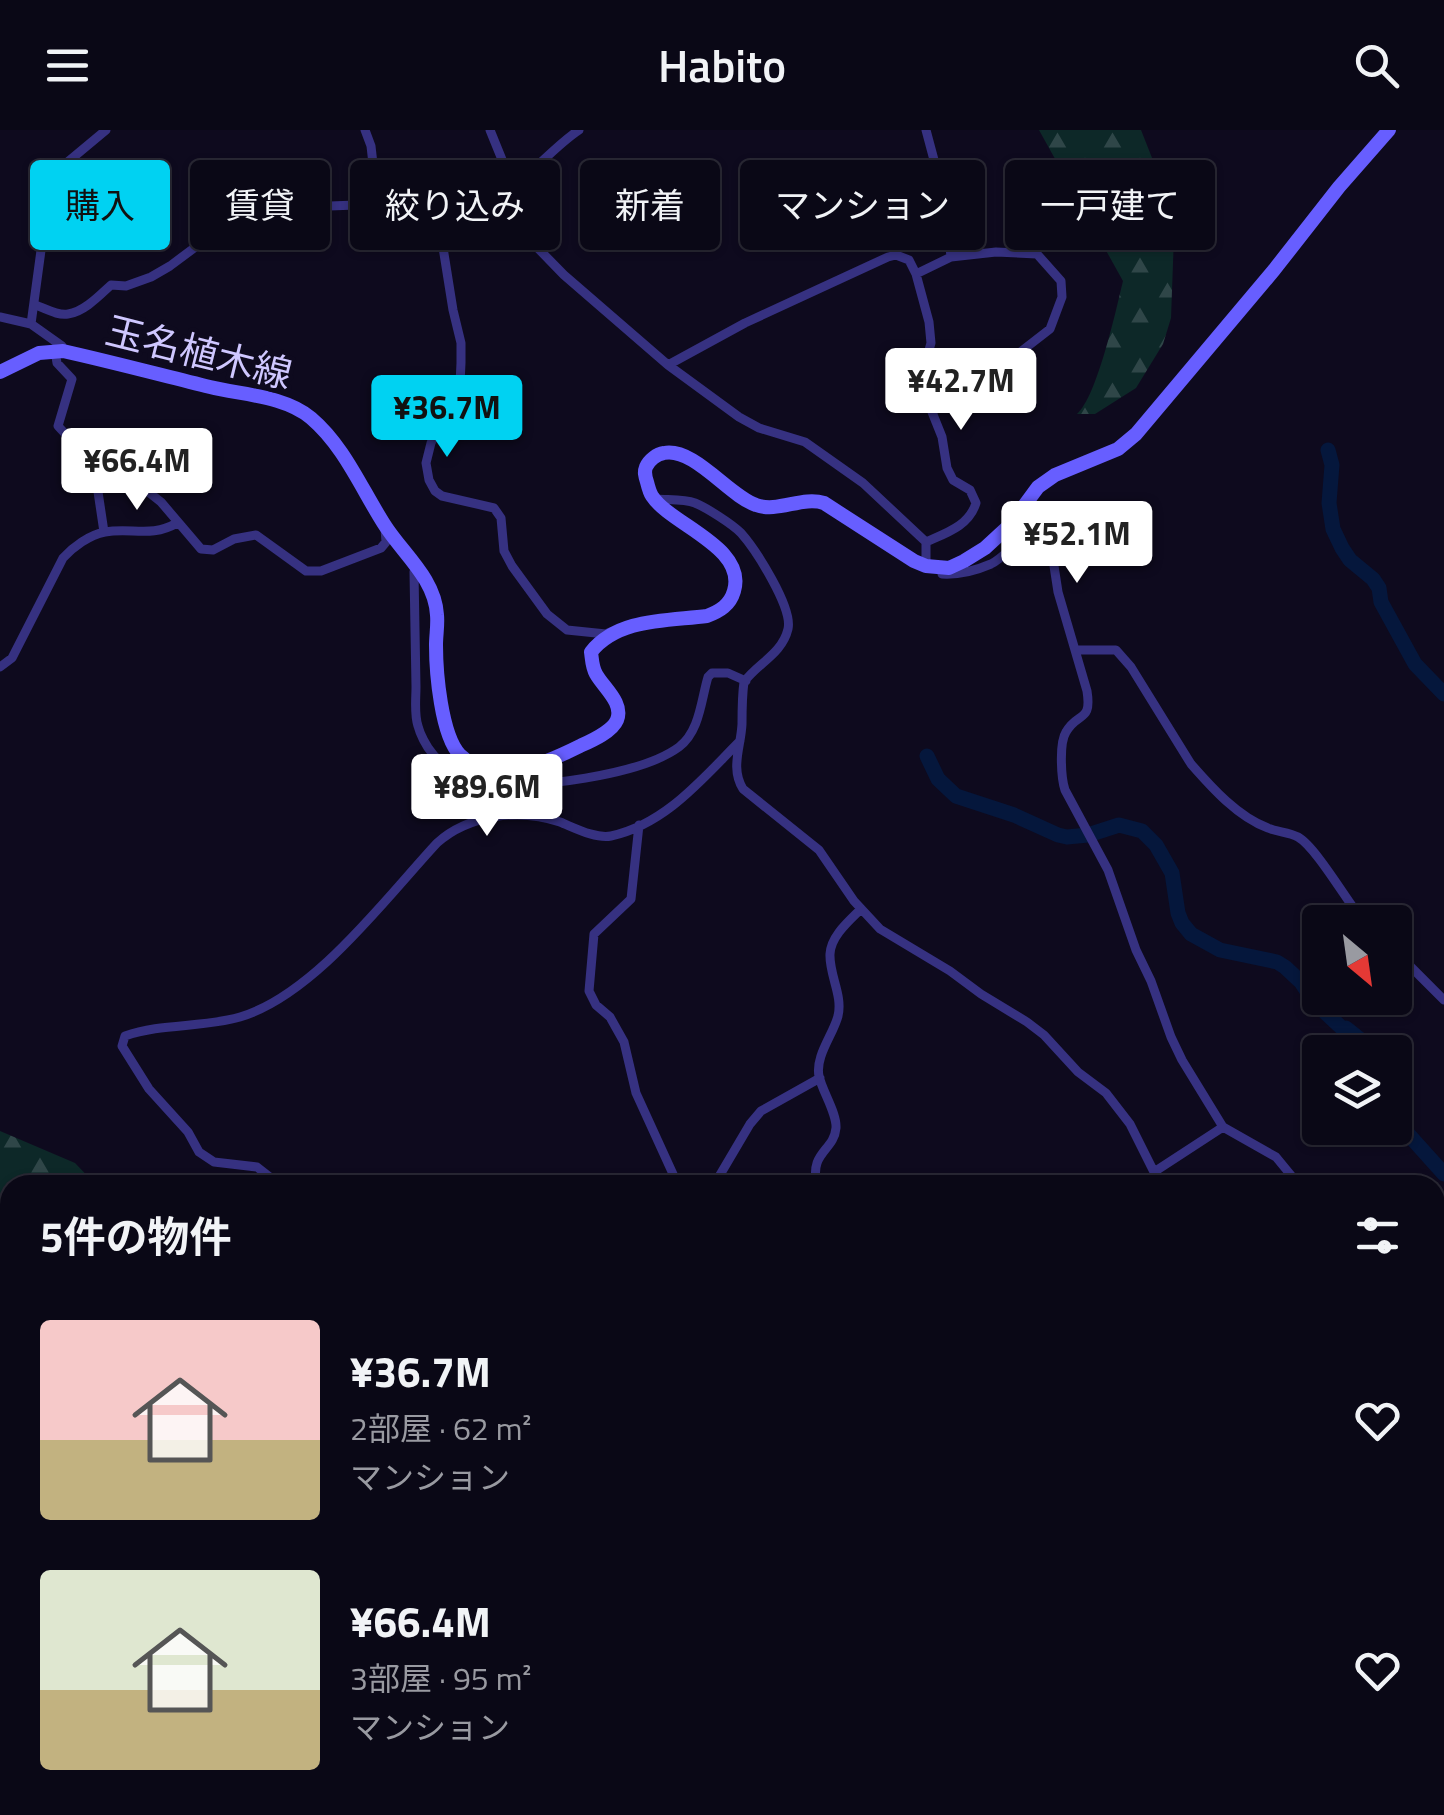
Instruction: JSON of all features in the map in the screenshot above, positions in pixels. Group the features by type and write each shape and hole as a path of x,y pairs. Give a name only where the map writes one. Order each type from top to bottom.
{"main road":[{"path":"620,628 707,616 720,611 734,591 736,580 731,564 720,551 653,499 646,466 656,455 668,451 690,459 753,504 767,508 824,502 926,566 949,568 986,548 1038,487 1056,475 1118,449 1136,434 1388,130"},
{"name":"玉名植木線","path":"0,372 39,353 59,351 292,405 310,417 358,478 433,596 438,614 438,680 447,728 456,751 470,764 521,771 587,743 611,728 618,710 595,673 592,652 600,641 620,628"}],"street":[{"path":"31,324 45,221 44,184 106,130"},
{"path":"366,130 373,160"},
{"path":"490,130 502,160"},
{"path":"544,160 580,130"},
{"path":"926,130 945,201 951,257"},
{"path":"34,305 69,314 112,285 126,286 170,266 240,213 350,205"},
{"path":"444,250 461,343 460,384 431,443 426,463 428,480 442,496 494,508 502,518 504,551 512,566 547,614 567,630 606,634 620,628"},
{"path":"540,250 564,276 668,365 749,423 805,442 864,483 926,542 926,566 935,574 950,575 978,568 1006,555 1031,532 1046,532 1089,706 1065,733 1062,781 1108,870 1171,1038 1224,1127 1276,1157 1291,1175"},
{"path":"916,274 951,257 996,252 1037,254 1061,281 1062,297 1050,329 1001,368 964,386 932,412"},
{"path":"668,365 745,323 888,257 896,255 910,260 930,322 931,343 923,371 947,468 952,480 970,490 976,503 972,516 926,542"},
{"path":"0,317 31,324 62,346 56,363 72,379 58,426 94,466 137,483 161,502 201,549 213,550 234,539 256,535 306,571 321,571 382,548 386,542 385,526"},
{"path":"94,466 104,532"},
{"path":"653,499 694,502 734,527 752,548 788,620 779,650 746,681 743,690 736,774 742,789 819,850 860,910 880,929 1044,1035 1078,1072 1114,1101 1154,1172 1224,1127"},
{"path":"0,667 12,658 64,558 82,542 104,532 140,533 164,530 177,523"},
{"path":"416,565 418,727 437,759 482,782 551,783 616,772 655,760 690,736 712,673 728,673 746,681"},
{"path":"1075,650 1116,650 1201,776 1251,820 1297,836 1310,847 1350,905"},
{"path":"267,1175 257,1167 214,1162 199,1152 188,1132 149,1089 122,1046 126,1036 142,1030 238,1018 269,1004 317,970 436,844 467,823 529,817 610,836 656,817 679,802 740,741"},
{"path":"639,825 630,898 594,934 590,991 624,1042 636,1093 673,1175"},
{"path":"816,1175 818,1156 836,1126 818,1071 838,1018 830,954 840,931 860,910"},
{"path":"1412,968 1444,1000"},
{"path":"720,1175 761,1111 820,1078"}],"green space":[{"path":"1039,130 1141,130 1153,160 1056,160"},
{"path":"1106,250 1173,250 1171,318 1163,344 1136,388 1095,414 1077,414 1092,390 1123,281"},
{"path":"0,1131 75,1163 86,1175 0,1175"}],"waterway":[{"path":"1328,450 1332,465 1329,503 1333,529 1342,548 1373,579 1381,602 1415,664 1444,694"},
{"path":"927,756 938,779 956,796 1058,835 1088,835 1119,825 1142,831 1156,845 1172,873 1178,913 1191,934 1220,950 1277,962 1301,982 1314,1002 1355,1035"},
{"path":"1412,1138 1444,1174"}]}
